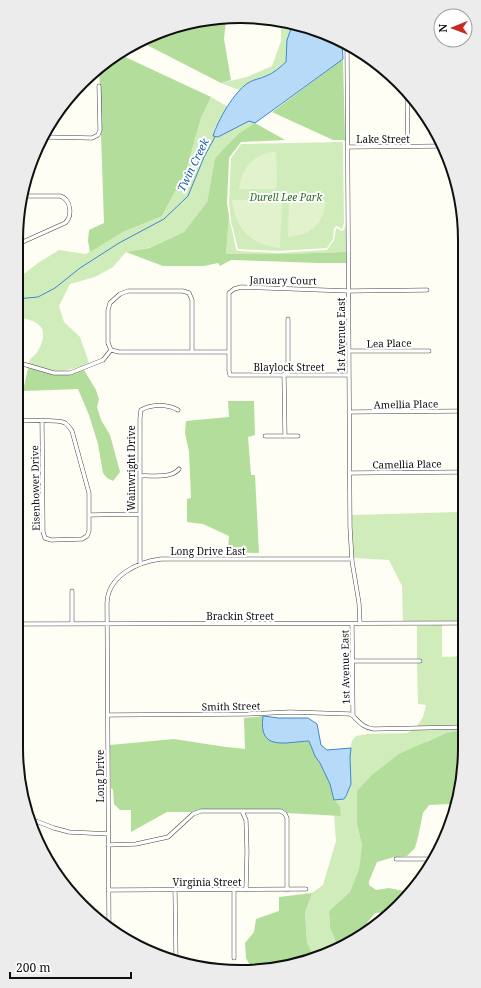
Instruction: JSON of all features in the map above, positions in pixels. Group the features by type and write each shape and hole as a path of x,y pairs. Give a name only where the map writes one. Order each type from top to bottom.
{"street":[{"name":"1st Avenue East","path":"347,51 351,559 359,603 360,624"},
{"path":"49,137 92,138 98,136 100,130 98,86"},
{"path":"407,101 408,146"},
{"name":"Lake Street","path":"348,147 437,146"},
{"path":"23,242 65,223 69,216 69,204 65,198 60,196 27,196"},
{"name":"January Court","path":"230,375 229,293 234,289 241,287 349,291"},
{"path":"349,291 427,290"},
{"path":"111,350 108,343 108,310 110,303 120,294 128,291 182,291 189,293 192,300 192,352"},
{"path":"285,436 288,319"},
{"path":"111,350 119,352 229,352"},
{"path":"23,364 54,373 70,373 103,360 111,350"},
{"name":"Lea Place","path":"349,352 429,350"},
{"name":"Blaylock Street","path":"230,375 349,375"},
{"name":"Wainwright Drive","path":"140,564 139,514 141,410 146,407 168,406 178,410"},
{"name":"Amellia Place","path":"349,412 458,411"},
{"name":"Eisenhower Drive","path":"23,422 42,421 59,421 66,424 72,431 89,493 89,530 87,536 82,539 50,540 45,538 43,532 42,421"},
{"path":"265,436 298,436"},
{"path":"140,476 169,475 179,469"},
{"name":"Camellia Place","path":"350,473 458,472"},
{"path":"89,515 139,514"},
{"name":"Long Drive East","path":"108,624 108,598 111,586 128,570 140,564 166,559 351,559"},
{"path":"72,591 72,624"},
{"name":"Brackin Street","path":"23,624 458,623"},
{"name":"Long Drive","path":"108,624 109,921"},
{"name":"1st Avenue East","path":"352,624 353,716 363,726 371,729 458,727"},
{"path":"353,661 420,661"},
{"name":"Smith Street","path":"108,715 299,712 350,714 353,716"},
{"path":"108,845 136,844 168,838 193,814 201,811 279,811 283,812 286,816 288,890"},
{"path":"242,811 246,820 246,890"},
{"path":"37,821 69,832 108,834"},
{"path":"396,859 427,859"},
{"name":"Virginia Street","path":"108,890 306,890"},
{"path":"175,890 176,955"},
{"path":"234,890 234,958"}],"green space":[{"path":"226,23 224,39 231,80 221,83 146,44 184,30"},
{"path":"281,27 291,29 287,40 286,62 277,71 250,82 239,90 221,83 247,77 272,66 281,41"},
{"path":"125,57 211,97 201,118 186,171 162,216 123,232 90,252 88,241 89,230 104,223 99,75"},
{"path":"343,59 345,141 333,140 272,112"},
{"path":"211,97 228,107 215,128 213,136 218,137 249,121 255,123 238,134 215,158 207,202 184,232 148,248 126,252 113,267 95,277 70,284 59,306 64,322 80,337 89,363 72,369 59,371 29,364 30,359 36,353 41,344 43,334 40,326 35,322 23,319 23,275 59,250 86,254 123,232 162,216 186,171 201,118"},
{"path":"255,123 285,140 241,142 229,158 227,203 229,216 226,254 346,252 346,263 231,260 220,266 218,263 204,266 163,266 126,252 149,248 184,232 207,202 215,158 238,134"},
{"name":"Durell Lee Park","path":"343,142 344,223 342,229 337,226 334,228 333,239 327,248 278,251 238,249 231,221 229,203 231,158 241,144"},
{"path":"270,152 276,152 277,186 275,189 239,189 242,175 248,165 257,157"},
{"path":"291,199 326,201 322,216 315,227 304,234 288,237 289,202"},
{"path":"232,200 279,200 282,202 280,248 261,243 246,234 237,219"},
{"path":"229,216 236,249 238,251 278,253 327,250 334,240 336,229 337,228 341,231 344,230 346,225 346,252 226,254"},
{"path":"28,368 56,374 68,374 84,370 96,390 99,399 97,407 101,420 110,435 120,472 113,481 107,478 103,473 98,444 89,415 78,389 23,391"},
{"path":"228,401 254,401 255,435 248,437 251,475 255,475 259,553 228,552 229,536 203,524 187,522 187,499 191,498 189,452 185,433 186,421 229,417"},
{"path":"458,512 457,621 403,622 402,586 389,560 354,558 352,515"},
{"path":"442,625 442,657 458,656 458,725 417,726 423,717 426,705 418,704 417,663 422,662 422,659 417,659 417,626"},
{"path":"263,716 265,735 269,740 283,743 309,741 330,784 334,800 340,806 341,816 287,813 284,810 279,809 201,809 192,812 167,812 131,832 131,810 120,810 114,804 113,790 111,788 110,745 174,739 245,749 244,718"},
{"path":"458,729 458,730 446,733 427,741 357,824 362,845 359,869 350,892 329,911 330,928 337,943 312,952 307,943 305,913 312,893 323,885 336,841 334,815 341,816 340,806 334,800 343,799 347,796 349,790 352,740 356,736 368,734 407,733 412,730"},
{"path":"458,730 458,762 451,804 429,805 423,813 415,848 407,856 394,857 377,862 369,881 369,885 376,890 389,888 404,891 382,912 375,913 367,924 337,943 330,928 329,911 350,892 359,869 362,845 357,824 357,791 372,775 399,754 446,733"},
{"path":"312,893 305,913 307,943 312,952 283,961 250,965 246,958 245,943 254,932 256,919 279,911 279,897"}],"water":[{"path":"291,29 297,30 342,48 343,59 255,123 249,121 218,137 213,136 227,107 237,93 250,82 272,73 286,62 287,40"},
{"path":"263,716 279,718 308,718 317,724 321,745 327,750 351,748 351,784 344,799 334,800 330,784 309,741 283,743 269,740 265,735 263,727"}],"waterway":[{"name":"Twin Creek","path":"23,298 38,297 55,288 80,268 119,243 164,219 188,196 204,157 215,137"}]}
